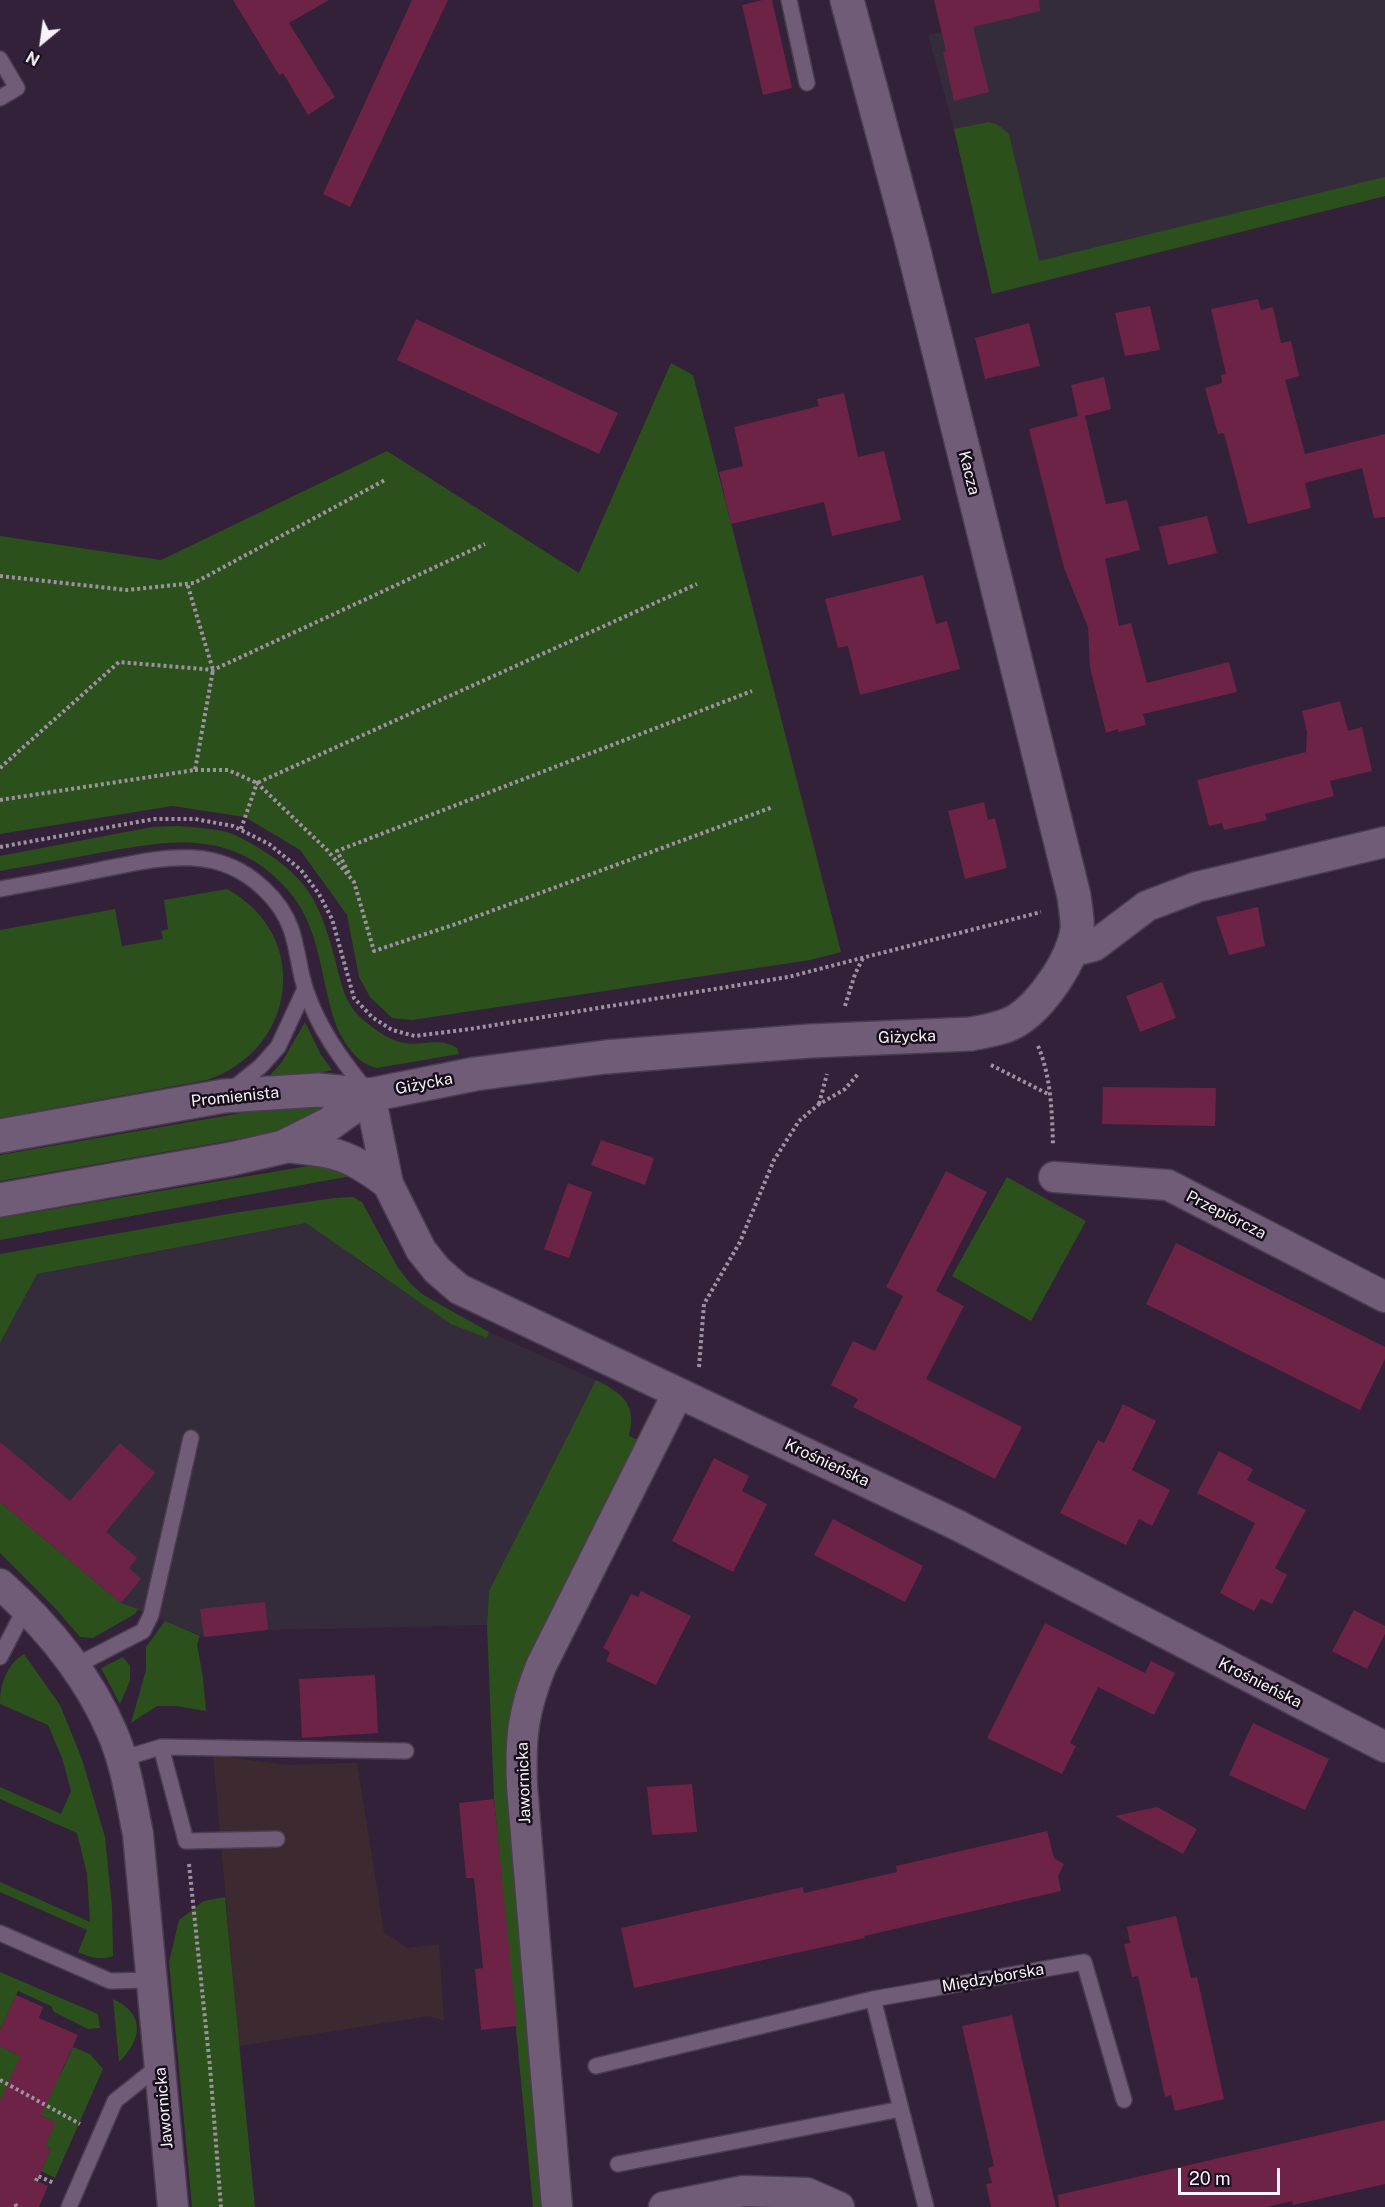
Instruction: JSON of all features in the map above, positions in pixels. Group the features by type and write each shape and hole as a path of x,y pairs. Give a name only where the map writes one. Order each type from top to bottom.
{"street":[{"name":"Kacza","path":"848,0 911,239 1074,897 1077,928 1071,947"},
{"path":"1071,947 1082,949 1094,946 1147,906 1197,887 1385,842"},
{"name":"Giżycka","path":"370,1095 475,1074 605,1057 810,1041 971,1034 998,1028 1023,1016 1052,983 1071,947"},
{"name":"Promienista","path":"0,1136 224,1096 318,1089 370,1095"},
{"path":"0,1200 231,1159 283,1147 329,1124 370,1095"},
{"name":"Krośnieńska","path":"370,1095 388,1184 421,1250 430,1263 452,1283 473,1296 589,1349 688,1385 1385,1748"},
{"path":"283,1147 325,1151 348,1157 365,1165 388,1184"},
{"name":"Przepiórcza","path":"1054,1178 1168,1185 1385,1297"},
{"name":"Jawornicka","path":"557,2207 522,1786 520,1744 522,1729 541,1666 688,1385"},
{"name":"Jawornicka","path":"0,1584 26,1607 83,1677 112,1732 126,1774 138,1834 173,2207"},
{"path":"664,2207 807,2193 839,2207"}],"lane":[{"path":"789,0 807,83"},
{"path":"0,59 17,88 0,98"},
{"path":"0,889 171,857 205,858 228,864 258,883 282,909 298,949 305,989 320,1023 341,1059 370,1095"},
{"path":"224,1096 270,1057 285,1036 305,989"},
{"path":"75,1666 143,1631 151,1615 191,1438"},
{"path":"0,1657 26,1607"},
{"path":"120,1759 161,1747 406,1751"},
{"path":"161,1747 186,1841 277,1839"},
{"path":"0,1933 110,1981 152,1980"},
{"name":"Międzyborska","path":"873,1999 1084,1962 1124,2100"},
{"path":"596,2067 873,1999 926,2207"},
{"path":"69,2207 115,2101 160,2065"},
{"path":"618,2163 901,2109"}],"path":[{"path":"0,576 127,590 194,583 385,480"},
{"path":"0,768 119,662 213,670 485,544"},
{"path":"187,583 213,670 195,770"},
{"path":"241,829 257,783 697,584"},
{"path":"752,691 337,851 354,882 374,951 456,924 773,807"},
{"path":"0,800 195,770 228,770 257,783 327,850 354,882"},
{"path":"0,848 154,819 195,819 241,829 269,844 302,870 319,894 332,919 354,998 372,1017 392,1030 415,1036 788,977 1047,910"},
{"path":"1023,1016 1042,1056 1050,1095 1054,1178"},
{"path":"982,1060 1050,1095"},
{"path":"688,1385 705,1304 740,1242 774,1160 799,1121 818,1105 845,1089 860,1072"},
{"path":"186,1841 210,2067 221,2207"},
{"path":"0,2080 86,2127"},
{"path":"36,2181 38,2176 60,2185"}],"shaded area":[{"path":"934,0 1385,0 1385,196 992,294 954,129 928,35 942,32"},
{"path":"307,1223 385,1279 487,1338 489,1332 596,1380 489,1591 487,1625 268,1630 204,1637 121,1603 0,1502 0,1343 36,1274"},
{"path":"213,1755 286,1765 357,1763 384,1932 407,1948 439,1944 444,2021 429,2016 239,2046"}],"green space":[{"path":"989,122 998,125 1009,134 1039,261 1385,177 1385,196 992,294 954,129"},
{"path":"671,363 693,375 841,952 810,960 412,1020 392,1018 370,997 359,977 347,915 300,850 245,817 172,806 0,834 0,536 161,560 387,451 579,573"},
{"path":"177,826 227,832 259,848 288,869 308,891 316,904 328,934 342,987 350,1004 361,1018 392,1039 411,1044 444,1043 457,1048 459,1054 377,1068 358,1058 348,1047 337,1028 315,941 301,909 292,894 276,878 255,862 234,851 212,845 166,843 0,871 0,856 152,827"},
{"path":"227,889 254,909 272,934 282,962 283,990 275,1019 260,1044 237,1065 207,1080 0,1118 0,930 115,909 122,946 163,939 161,931 168,929 164,900"},
{"path":"305,1022 321,1055 332,1070 261,1085 282,1062"},
{"path":"326,1106 324,1117 255,1136 0,1181 0,1155 276,1107"},
{"path":"326,1163 357,1175 0,1240 0,1218"},
{"path":"1007,1177 1086,1221 1031,1321 952,1276"},
{"path":"353,1197 362,1202 398,1268 410,1283 422,1294 489,1332 487,1338 451,1324 306,1223 37,1274 0,1343 0,1254 240,1212"},
{"path":"596,1380 614,1390 626,1401 631,1416 629,1436 638,1440 509,1743 507,1790 542,2207 533,2207 494,1799 487,1625 489,1591"},
{"path":"0,1502 121,1603 138,1609 135,1614 93,1638 80,1637 55,1608 0,1553"},
{"path":"165,1621 200,1636 197,1644 206,1711 176,1706 157,1706 131,1723 146,1670 146,1647"},
{"path":"24,1654 60,1705 82,1759 105,1837 112,1907 113,1956 95,1958 78,1952 87,1930 0,1892 0,1882 90,1922 87,1874 77,1833 0,1799 0,1787 61,1814 71,1791 62,1758 48,1725 0,1704 5,1676"},
{"path":"123,1657 130,1666 130,1681 120,1704 101,1668"},
{"path":"225,1897 255,2207 192,2207 169,1962 179,1920 204,1901"},
{"path":"0,1972 98,2014 100,2028 88,2029 54,2012 51,2006 18,1991 0,2030"},
{"path":"113,1999 131,2012 137,2028 132,2045 119,2062"},
{"path":"0,2046 60,2075 73,2047 90,2054 103,2069 55,2178 41,2171 51,2148 45,2146 55,2122 2,2098 0,2101"}],"building":[{"path":"233,0 329,0 289,23 335,97 308,115 283,73 279,75"},
{"path":"412,0 448,0 350,207 323,194"},
{"path":"772,0 792,88 763,95 742,5"},
{"path":"934,0 1039,0 1040,11 973,27 989,92 954,101 943,52 946,51"},
{"path":"1258,299 1261,310 1273,307 1281,343 1291,341 1299,376 1285,380 1305,454 1385,434 1385,517 1374,518 1362,468 1305,483 1311,508 1248,524 1224,433 1218,434 1205,388 1222,383 1221,375 1226,374 1211,309"},
{"path":"1150,306 1160,350 1125,356 1115,313"},
{"path":"416,319 618,413 599,454 397,360"},
{"path":"1029,323 1040,366 985,379 975,338"},
{"path":"1104,377 1111,409 1085,416 1106,504 1127,500 1140,550 1105,559 1119,626 1131,623 1147,683 1229,662 1237,692 1143,714 1146,725 1106,733 1090,667 1088,627 1064,568 1029,429 1078,416 1071,385"},
{"path":"844,393 858,457 884,451 901,520 832,536 824,502 731,524 719,472 743,466 734,427 819,406 817,399"},
{"path":"1207,516 1217,553 1168,565 1159,527"},
{"path":"923,575 936,624 947,621 960,669 860,695 848,646 838,648 825,599"},
{"path":"1340,701 1348,731 1362,727 1372,771 1330,781 1334,796 1265,814 1267,820 1224,830 1222,823 1209,826 1197,780 1306,752 1307,732 1302,711"},
{"path":"984,802 988,820 995,818 1007,868 965,879 948,811"},
{"path":"1258,907 1265,946 1229,955 1216,917"},
{"path":"1162,982 1176,1018 1140,1032 1126,996"},
{"path":"1103,1087 1216,1088 1215,1126 1102,1124"},
{"path":"601,1140 654,1158 645,1185 591,1165"},
{"path":"946,1171 987,1192 936,1291 964,1306 926,1379 1022,1427 995,1479 853,1407 858,1399 831,1385 853,1341 875,1351 903,1296 886,1287"},
{"path":"568,1183 592,1192 569,1258 544,1249"},
{"path":"1176,1243 1385,1347 1385,1359 1360,1410 1146,1304"},
{"path":"1123,1404 1156,1421 1132,1470 1170,1490 1152,1526 1139,1519 1126,1545 1060,1513 1098,1440 1104,1443"},
{"path":"0,1442 70,1501 120,1443 155,1473 106,1532 137,1558 129,1568 141,1579 121,1603 0,1502"},
{"path":"1219,1451 1253,1469 1247,1480 1306,1510 1275,1568 1287,1575 1272,1604 1261,1599 1254,1611 1220,1593 1255,1523 1197,1493"},
{"path":"714,1458 749,1476 742,1491 767,1504 733,1572 672,1541"},
{"path":"833,1519 923,1566 905,1602 814,1555"},
{"path":"641,1591 691,1616 656,1685 606,1661 610,1652 603,1648 631,1594 638,1597"},
{"path":"265,1602 268,1630 204,1637 200,1609"},
{"path":"1354,1610 1385,1626 1385,1634 1367,1669 1332,1651"},
{"path":"1045,1623 1145,1673 1151,1661 1175,1673 1154,1715 1098,1687 1070,1743 1076,1746 1062,1774 987,1738"},
{"path":"375,1675 378,1733 302,1738 299,1679"},
{"path":"1253,1723 1329,1759 1305,1810 1229,1775"},
{"path":"692,1784 697,1832 652,1835 647,1787"},
{"path":"494,1799 517,2026 481,2030 475,1969 483,1968 474,1878 466,1878 459,1803"},
{"path":"1157,1807 1197,1829 1183,1854 1115,1816"},
{"path":"1047,1831 1054,1858 1064,1864 1058,1876 1061,1891 864,1936 865,1938 634,1988 621,1928 803,1887 804,1893 897,1872 896,1866"},
{"path":"1176,1916 1191,1978 1197,1977 1224,2099 1175,2111 1171,2095 1165,2097 1138,1976 1132,1977 1124,1944 1130,1943 1127,1927"},
{"path":"16,1995 43,2007 39,2018 78,2035 41,2116 56,2122 45,2146 51,2148 37,2181 48,2186 39,2207 0,2207 0,2101 20,2056 0,2046 0,2030"},
{"path":"1012,2015 1056,2207 991,2207 986,2184 992,2183 988,2168 994,2166 962,2026"},
{"path":"1385,2120 1385,2184 1293,2205 1292,2201 1267,2207 1059,2207 1058,2195"}]}
